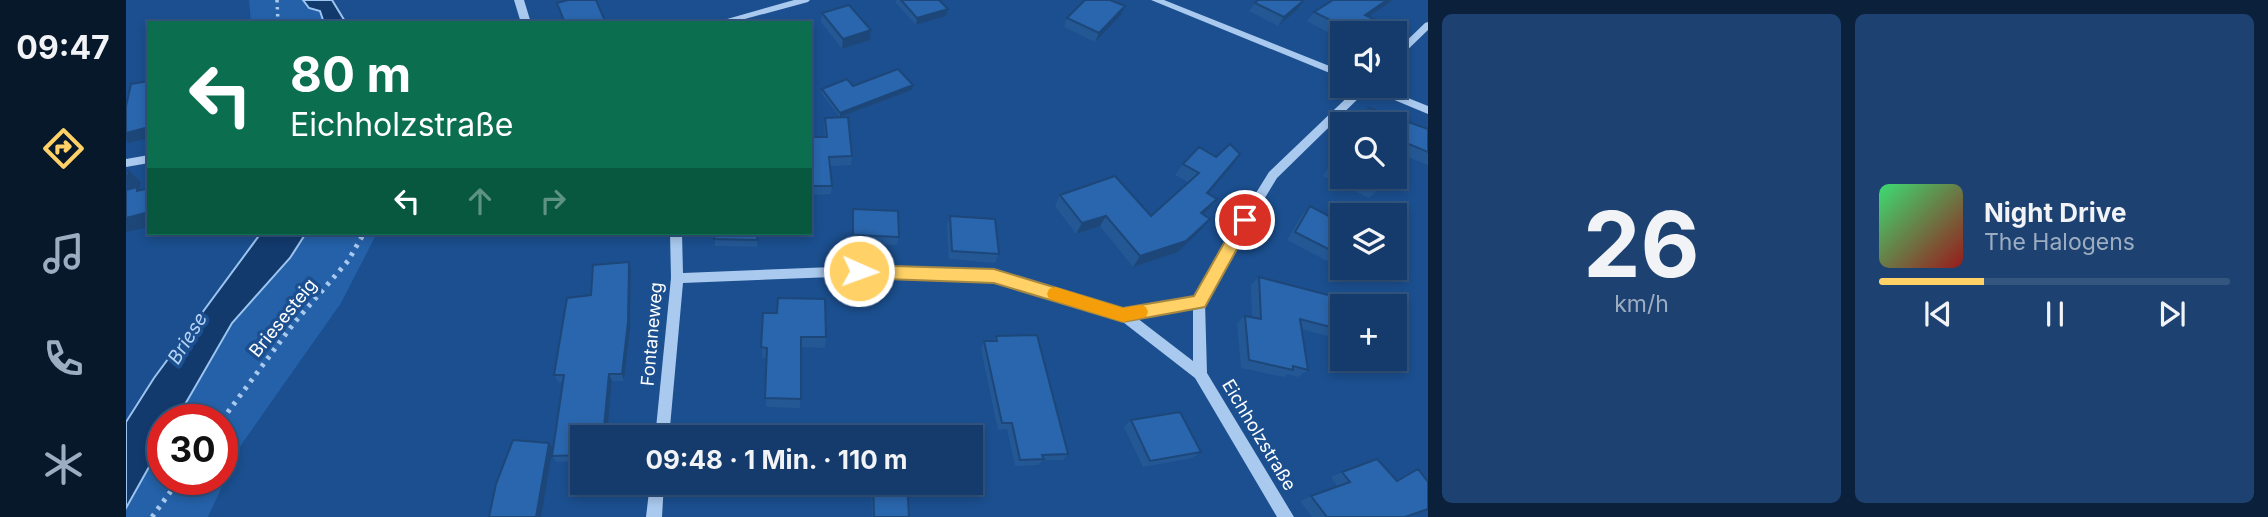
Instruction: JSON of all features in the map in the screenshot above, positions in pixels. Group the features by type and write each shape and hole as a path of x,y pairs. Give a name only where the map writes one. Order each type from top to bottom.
{"street":[{"path":"519,0 525,21"},
{"path":"726,21 805,0"},
{"path":"1156,0 1330,70"},
{"path":"1407,45 1428,25"},
{"name":"Eichholzstraße","path":"1199,374 1199,302 1222,258 1273,175 1354,98"},
{"path":"1398,98 1428,110"},
{"path":"126,163 147,159"},
{"name":"Fontaneweg","path":"663,425 677,278 676,235"},
{"name":"Eichholzstraße","path":"677,278 859,271 994,276 1123,315 1199,374 1286,517"},
{"name":"Eichholzstraße","path":"1123,315 1199,302"},
{"path":"654,517 656,495"}],"path":[{"path":"277,0 278,21"},
{"name":"Briesesteig","path":"234,404 293,323 348,261 364,235"},
{"path":"152,517 168,495"}],"shaded area":[{"path":"249,0 303,0 309,8 320,11 323,21 251,21"},
{"path":"305,235 376,235 341,303 238,452 238,404 185,404 232,323 290,258"},
{"path":"147,471 147,495 218,495 208,517 126,517 126,508"}],"water":[{"path":"303,0 332,0 345,21 323,21 320,11 309,8"},
{"name":"Briese","path":"260,235 305,235 290,258 232,323 185,404 147,404 147,471 126,508 126,422 154,378"}],"building":[{"path":"568,0 596,0 605,21 564,21 557,3"},
{"path":"901,0 939,0 948,9 917,18"},
{"path":"1085,0 1110,0 1125,6 1099,33 1067,18"},
{"path":"1258,0 1303,1 1284,17 1255,3"},
{"path":"1333,0 1387,0 1365,15 1378,21 1332,21 1314,12"},
{"path":"849,5 871,30 843,39 822,13"},
{"path":"898,69 913,85 840,113 822,89 847,79 853,86"},
{"path":"147,81 147,128 126,133 126,106 131,84"},
{"path":"848,117 852,156 829,157 832,186 812,186 812,137 827,137 825,118"},
{"path":"1407,122 1428,129 1428,152 1407,143"},
{"path":"1230,144 1240,154 1207,193 1217,199 1201,213 1210,219 1186,241 1140,256 1106,216 1082,223 1060,195 1115,176 1151,216 1199,173 1183,164 1199,147 1216,157"},
{"path":"137,187 137,191 147,188 147,213 126,218 126,190"},
{"path":"1310,206 1330,217 1330,250 1295,232"},
{"path":"853,209 898,211 899,237 853,235"},
{"path":"950,216 995,219 999,254 952,251"},
{"path":"715,235 758,235 757,240 714,239"},
{"path":"629,262 628,322 622,374 609,374 604,425 570,425 570,455 552,456 564,375 554,375 567,298 591,295 593,265"},
{"path":"1259,277 1330,295 1330,327 1300,319 1308,370 1293,366 1293,370 1249,360 1245,316 1261,319"},
{"path":"778,298 825,299 826,337 801,337 801,399 765,398 767,348 761,347 763,313 777,313"},
{"path":"1037,335 1068,454 1042,455 1044,459 1020,460 1012,423 1002,423 984,341 997,341 996,336"},
{"path":"1180,412 1201,452 1150,461 1131,420"},
{"path":"513,440 549,443 536,517 489,517 496,484"},
{"path":"1377,459 1397,481 1418,469 1428,482 1428,509 1405,517 1327,517 1311,496 1350,482 1342,472"},
{"path":"873,495 908,495 909,517 874,517"}],"slow traffic":[{"path":"1055,294 1123,315 1140,312"}],"route":[{"path":"859,271 994,276 1123,315 1199,302 1245,220"}]}
